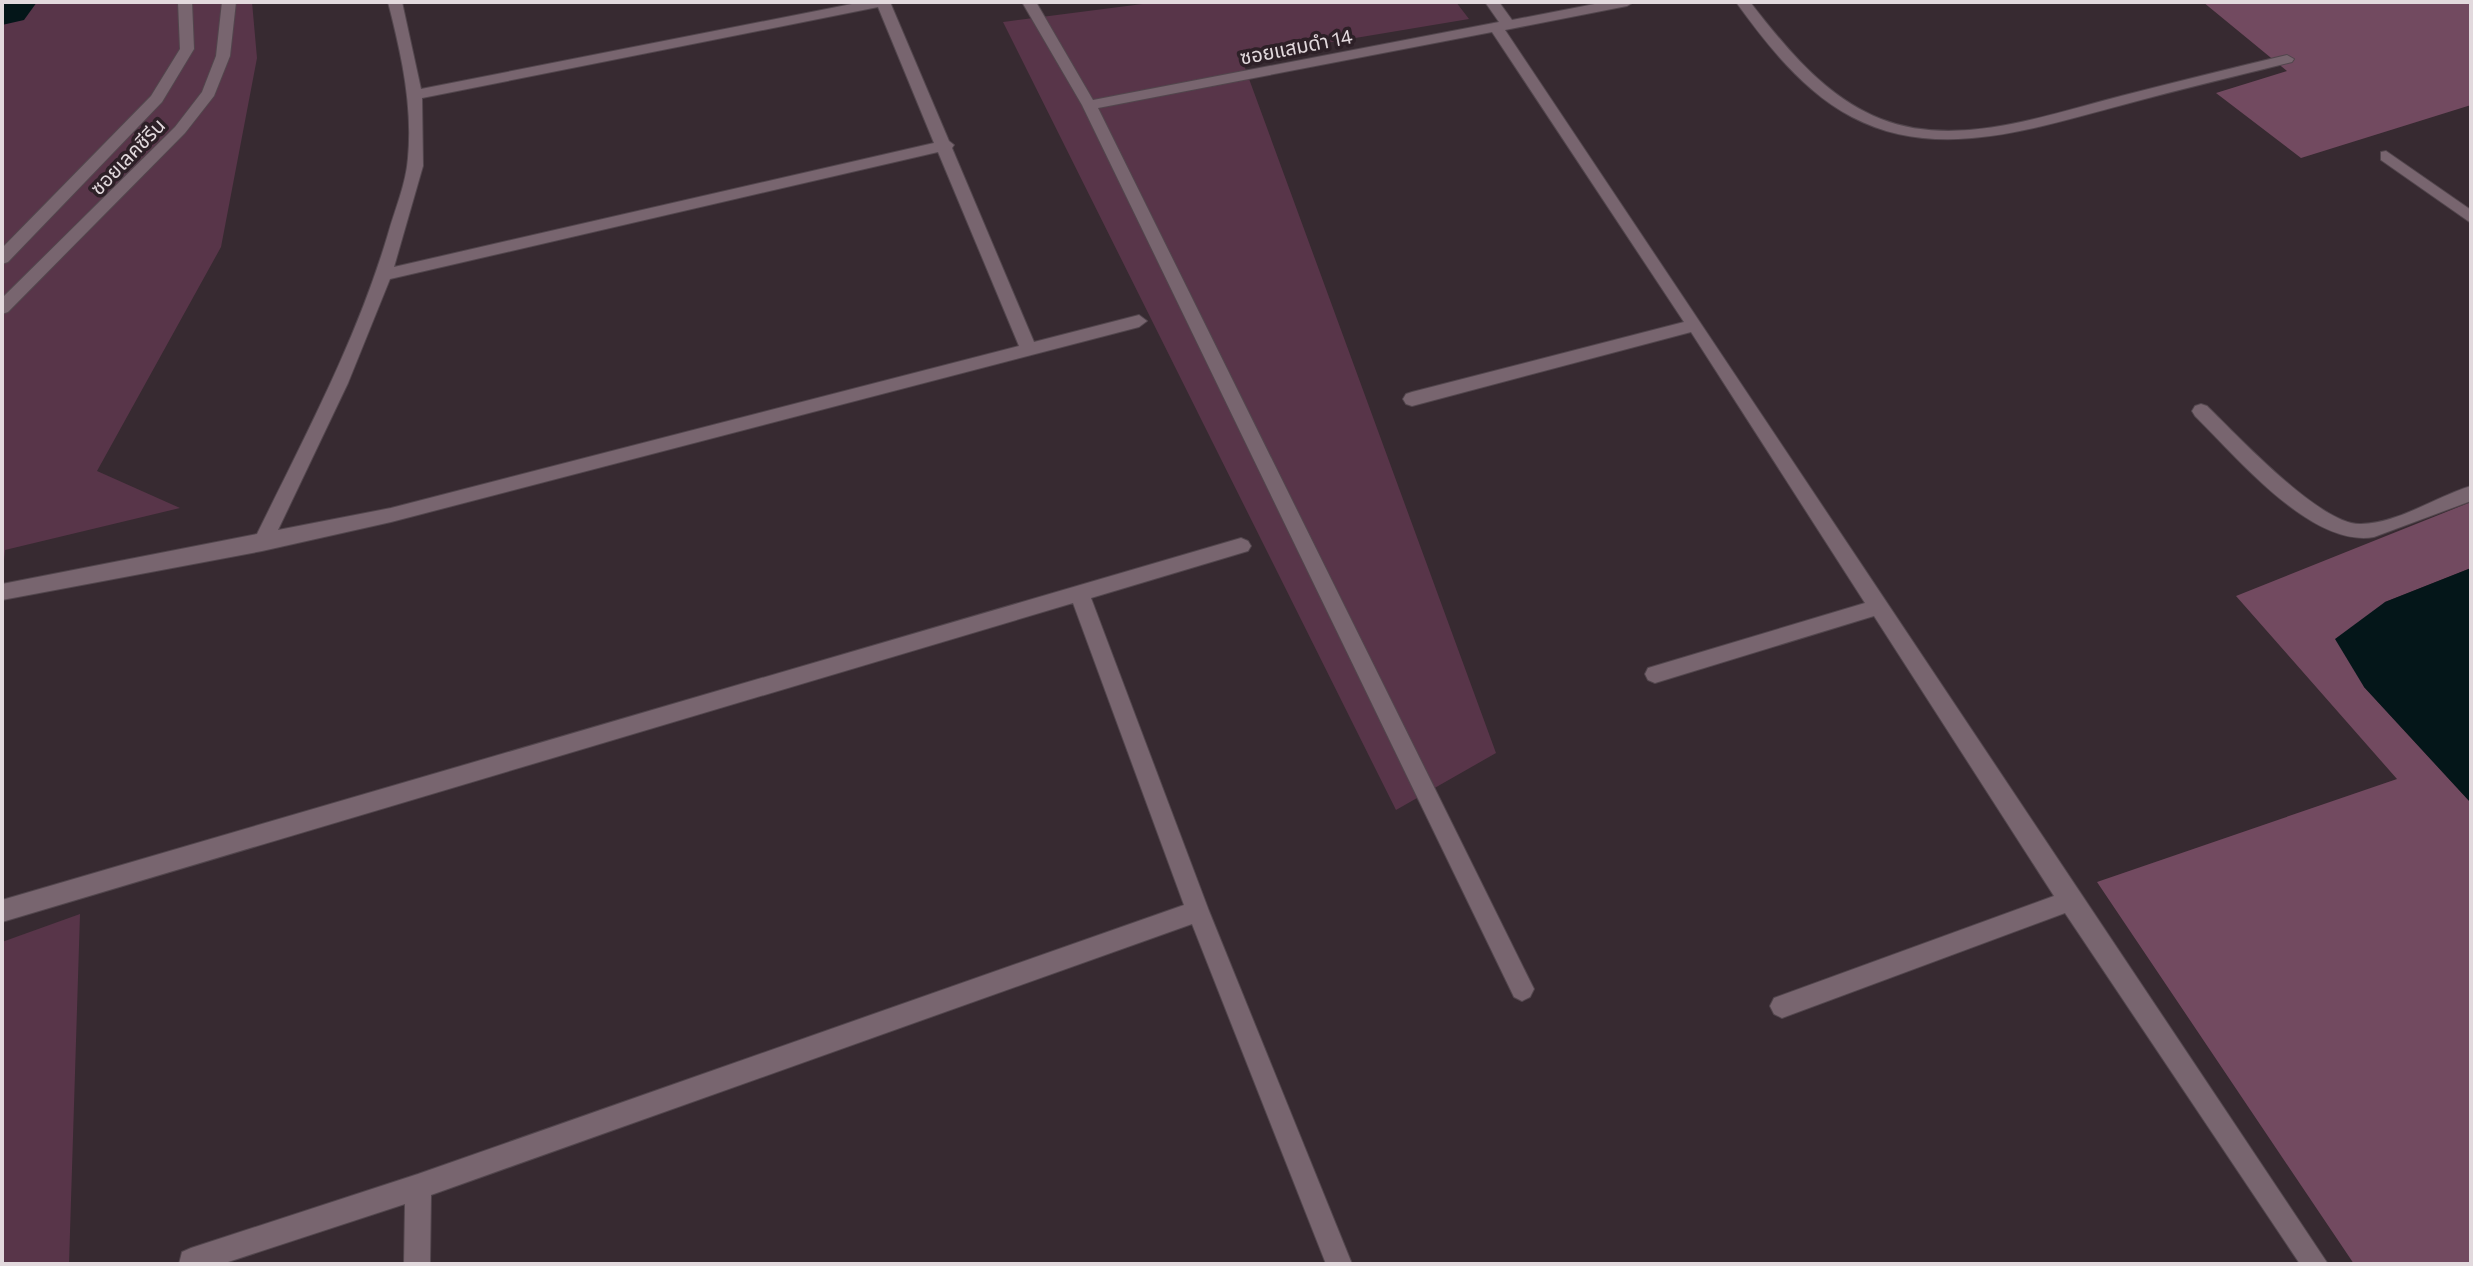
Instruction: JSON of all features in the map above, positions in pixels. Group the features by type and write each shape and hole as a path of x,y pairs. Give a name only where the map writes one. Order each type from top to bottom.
{"street":[{"name":"ซอยเลคซีรีน","path":"2,258 157,99 187,49 185,2"},
{"name":"ซอยเลคซีรีน","path":"2,308 180,130 209,93 223,56 229,2"},
{"path":"262,543 353,353 383,275 416,161 416,95 411,60 395,2"},
{"path":"416,95 883,2 946,145 1029,350"},
{"path":"1029,2 1089,105 1522,989"},
{"path":"1492,2 1503,28 1878,607 2070,901 2315,1264"},
{"name":"ซอยแสมดำ 14","path":"1089,105 1627,2"},
{"path":"1743,2 1786,56 1810,80 1874,122 1902,131 1935,135 2004,130 2287,59"},
{"path":"383,275 946,145"},
{"path":"2386,156 2471,218"},
{"path":"2,592 262,543 391,515 1139,321"},
{"path":"1412,399 1695,325"},
{"path":"2201,411 2314,515 2347,532 2361,532 2402,520 2471,493"},
{"path":"2,911 1241,546"},
{"path":"1079,592 1198,911 1339,1264"},
{"path":"1655,674 1878,607"},
{"path":"1782,1006 2070,901"},
{"path":"191,1261 418,1187 1198,911"},
{"path":"417,1264 418,1187"}],"shaded area":[{"path":"2,2 252,2 257,58 221,247 97,471 180,508 5,550 2,580"},
{"path":"1158,2 1456,2 1469,19 1241,57 1496,753 1396,810 1003,22"},
{"path":"2203,2 2471,2 2471,105 2301,158 2216,93 2287,71"},
{"path":"2471,502 2471,568 2385,602 2364,687 2471,803 2471,1264 2354,1264 2097,882 2397,779 2236,596"},
{"path":"2471,568 2471,803 2364,687 2335,639 2385,602"},
{"path":"80,914 69,1264 2,1264 2,942"}],"waterway":[{"path":"2,7 6,2"}]}
